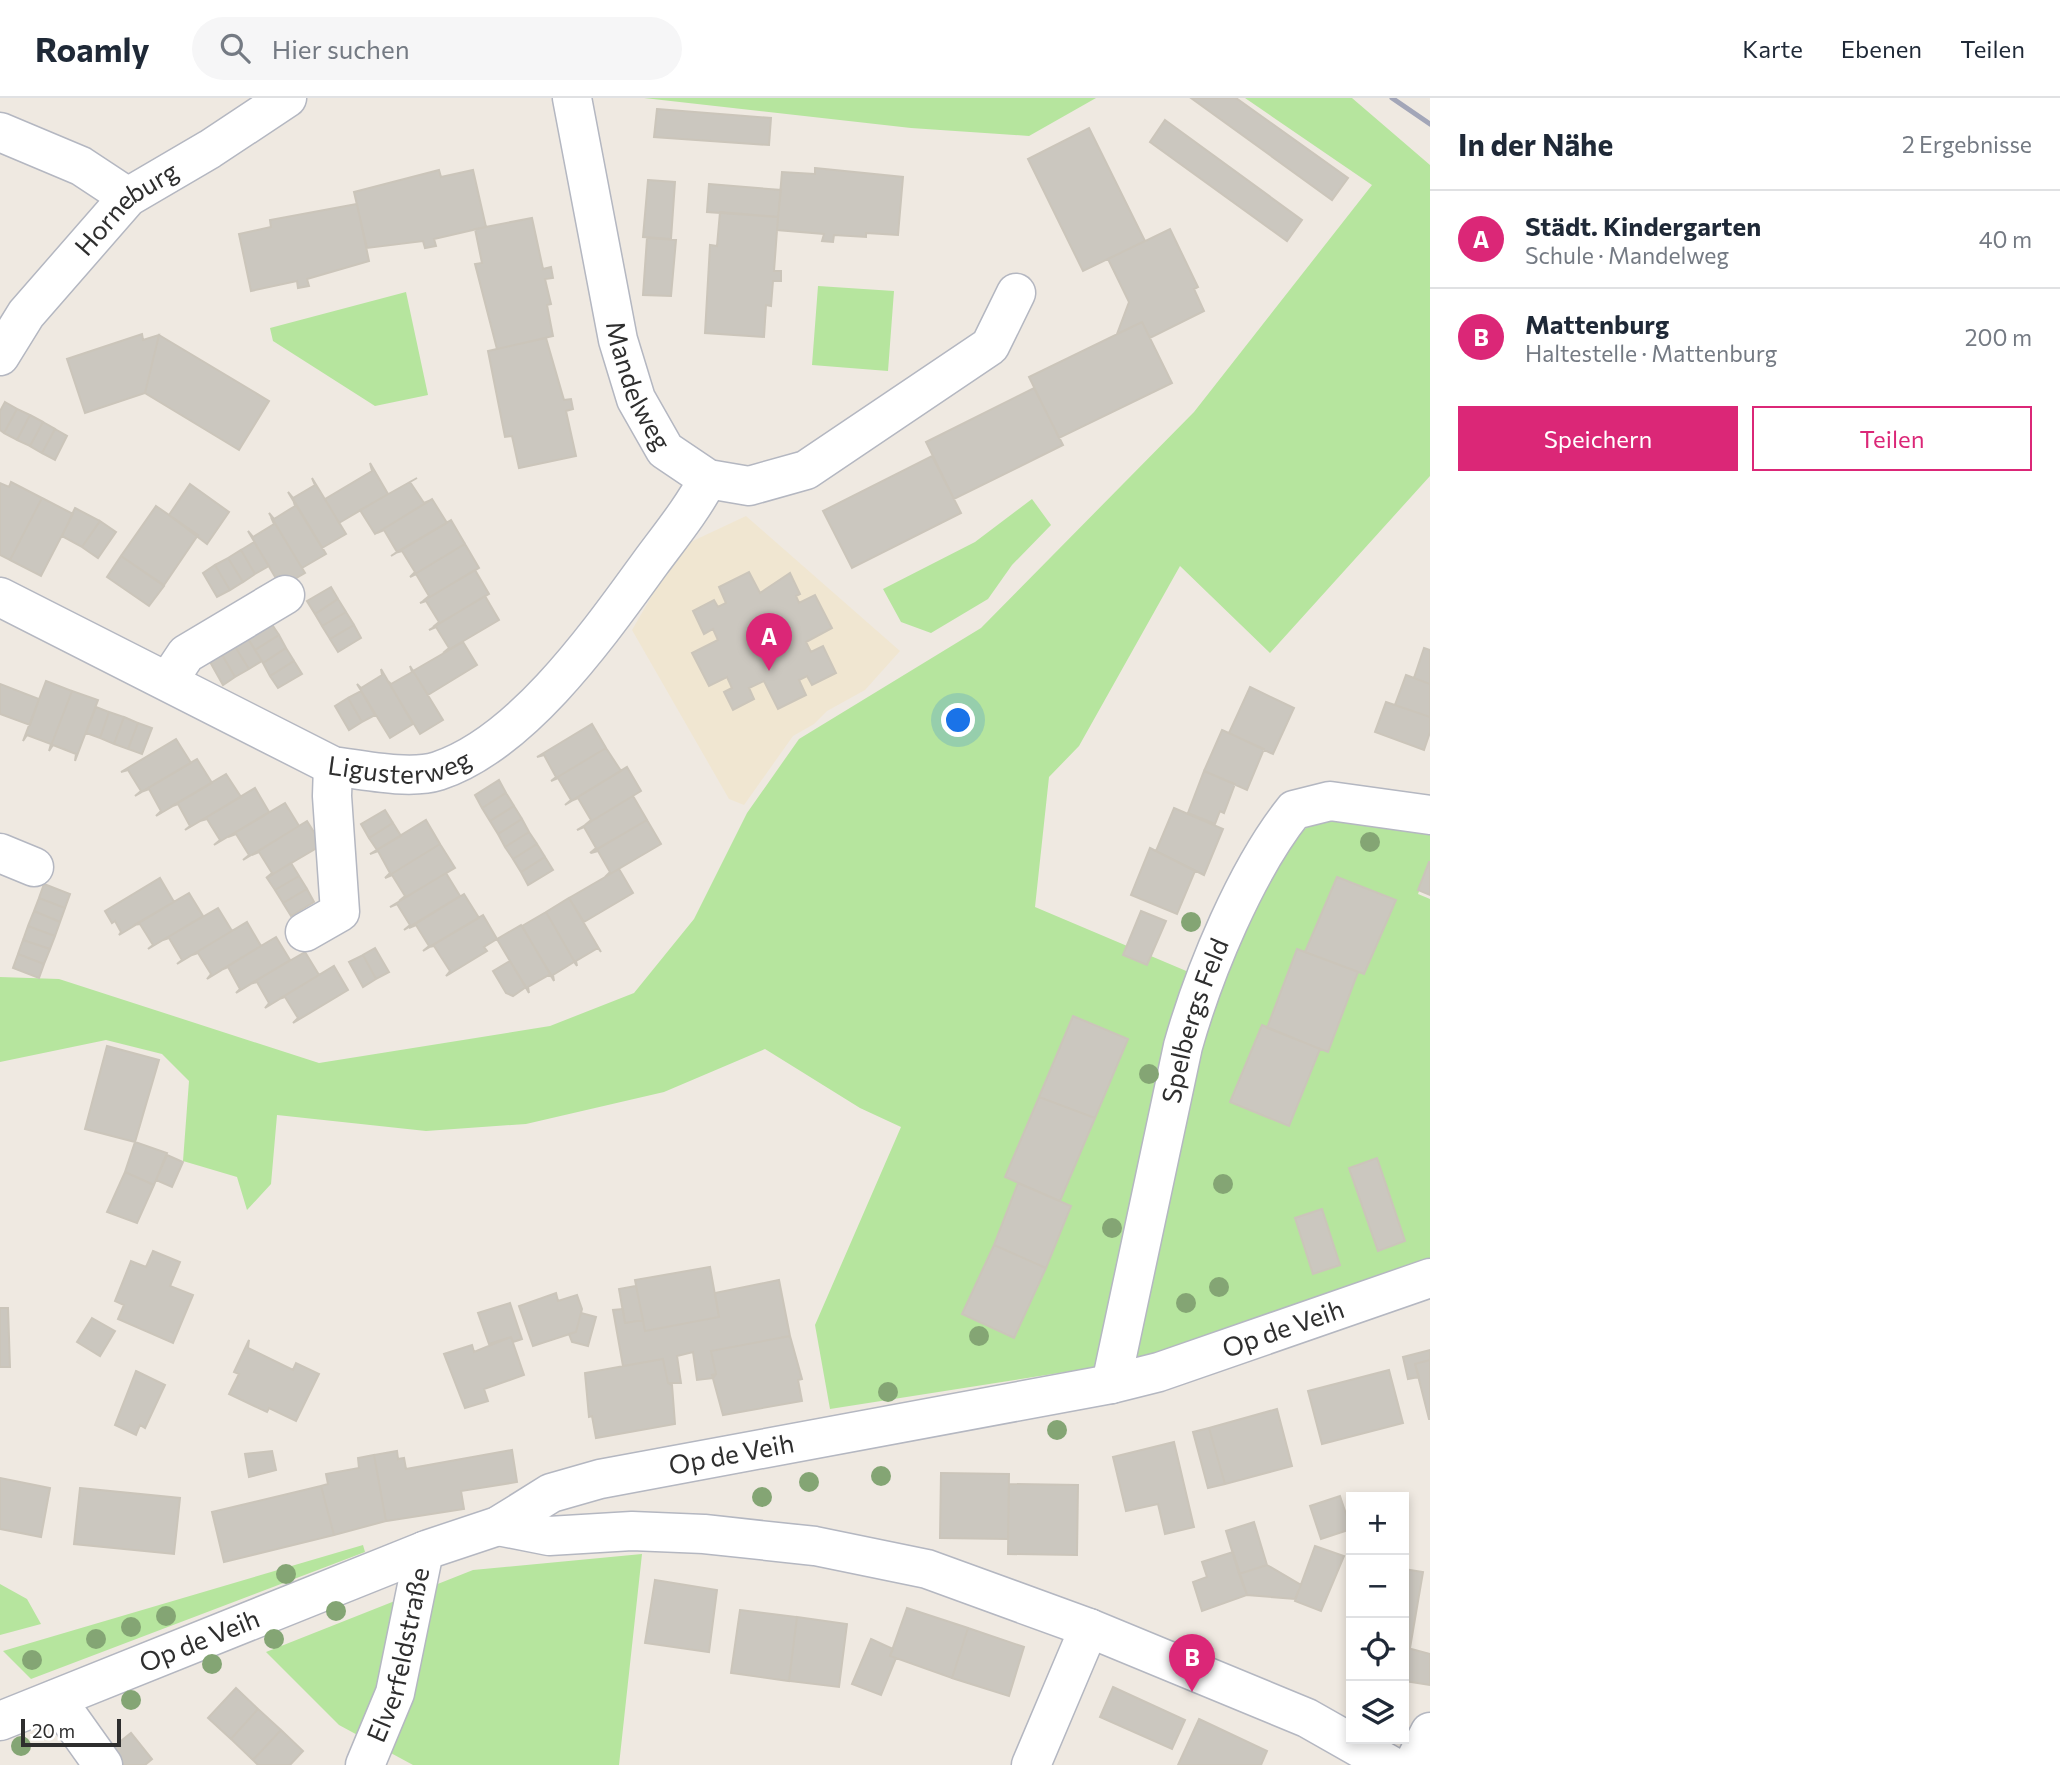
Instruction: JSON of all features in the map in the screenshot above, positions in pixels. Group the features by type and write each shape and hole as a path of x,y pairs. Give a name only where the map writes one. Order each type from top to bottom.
{"street":[{"name":"Horneburg","path":"0,356 26,314 128,197 210,149 287,98"},
{"name":"Mandelweg","path":"572,98 618,340 636,399 666,450 708,479 749,486 806,470 990,346 1016,293"},
{"path":"0,132 81,166 128,197"},
{"name":"Ligusterweg","path":"0,597 168,681 278,741 333,766 392,773 437,771 483,750 507,732 577,658 625,598 708,479"},
{"path":"168,681 186,654 285,595"},
{"path":"306,932 340,912 332,796 333,766"},
{"name":"Spelbergs Feld","path":"1111,1384 1183,1046 1197,997 1234,912 1277,834 1294,810 1329,801 1430,815"},
{"name":"Op de Veih","path":"0,1721 424,1551 498,1526 551,1493 637,1472 1111,1384 1159,1372 1430,1278"},
{"path":"632,1531 618,1511 615,1492 637,1472"},
{"path":"498,1526 549,1536 632,1531 704,1534 815,1546 927,1569 1089,1628 1307,1718 1390,1765"},
{"name":"Elverfeldstraße","path":"372,1762 395,1693 424,1551"},
{"path":"1031,1765 1089,1628"},
{"path":"57,1699 103,1765"},
{"path":"1413,1765 1430,1732"}],"shaded area":[{"path":"746,516 900,651 865,690 827,711 814,724 793,736 744,805 729,799 632,630 680,547"}],"green space":[{"path":"644,98 1096,98 1029,136 911,128"},
{"path":"1245,98 1352,98 1430,165 1430,476 1270,653 1180,566 1079,746 1049,777 1035,907 1217,984 1284,845 1319,818 1430,827 1430,862 1418,894 1430,899 1430,1262 1129,1362 830,1409 815,1325 901,1127 860,1108 765,1049 664,1092 526,1124 426,1131 277,1115 271,1184 247,1210 237,1177 183,1161 189,1081 162,1054 106,1040 0,1062 0,977 59,979 319,1063 550,1026 634,993 694,919 747,813 799,739 981,628 1194,412 1372,185"},
{"path":"818,286 894,291 888,371 812,365"},
{"path":"406,292 428,395 375,406 273,341 270,328"},
{"path":"1032,499 1051,525 1012,565 988,599 931,633 901,622 883,589 975,542"},
{"path":"363,1545 365,1552 31,1679 3,1651"},
{"path":"642,1554 619,1765 413,1765 339,1725 266,1652 473,1570"},
{"path":"0,1584 27,1599 41,1624 0,1635"}],"building":[{"path":"1191,98 1236,98 1348,178 1332,200"},
{"path":"657,109 771,118 769,145 654,137"},
{"path":"1165,120 1302,220 1287,241 1150,142"},
{"path":"1089,128 1145,241 1083,271 1028,159"},
{"path":"815,168 903,177 898,235 834,235 833,242 822,241 824,234 777,230 782,172 815,174"},
{"path":"439,170 441,177 473,170 486,227 434,239 436,246 425,248 423,241 367,248 354,192"},
{"path":"648,180 675,182 671,239 643,237"},
{"path":"709,184 781,190 778,217 707,212"},
{"path":"357,204 369,261 307,279 309,286 298,288 297,281 251,291 239,234 271,227 270,220"},
{"path":"720,212 778,217 774,271 781,271 781,281 773,281 771,306 766,305 764,337 705,333 710,245 717,246"},
{"path":"532,218 543,269 551,267 553,278 545,279 551,304 547,305 553,336 497,349 475,264 482,263 475,229"},
{"path":"1170,229 1198,287 1194,289 1204,311 1150,338 1142,322 1117,334 1129,302 1108,259"},
{"path":"647,238 676,240 671,296 643,295"},
{"path":"1142,322 1172,383 1059,438 1029,377"},
{"path":"142,334 143,340 159,335 145,393 85,413 67,359"},
{"path":"159,335 269,401 239,450 145,393"},
{"path":"546,338 564,400 571,399 573,409 566,411 576,456 519,468 512,436 505,437 488,351"},
{"path":"1034,388 1063,445 954,499 926,442"},
{"path":"5,402 17,409 4,433 0,430 0,411"},
{"path":"17,409 30,415 17,440 4,433"},
{"path":"30,415 43,422 30,446 17,440"},
{"path":"43,422 55,429 42,453 30,446"},
{"path":"55,429 67,436 55,460 42,453"},
{"path":"932,456 961,513 852,568 823,511"},
{"path":"370,463 388,494 339,523 325,499 372,471"},
{"path":"312,478 346,534 322,548 288,492 293,498 315,485"},
{"path":"417,478 410,482 424,503 431,500 375,534 360,510"},
{"path":"11,482 42,498 10,560 0,555 0,483 9,487"},
{"path":"190,484 229,512 207,544 169,515"},
{"path":"42,498 73,514 41,576 10,560"},
{"path":"293,499 326,554 302,568 269,513 274,519 295,506"},
{"path":"432,499 447,523 391,556 397,552 384,530 377,533"},
{"path":"156,506 198,535 164,585 121,556"},
{"path":"75,508 100,521 82,547 62,536"},
{"path":"271,517 305,573 281,587 248,531 253,537 274,524"},
{"path":"451,520 465,544 410,577 415,572 402,551 395,553"},
{"path":"100,521 116,532 98,558 82,547"},
{"path":"254,542 269,566 255,574 241,550"},
{"path":"465,544 479,568 423,601 429,596 416,574 410,577"},
{"path":"241,550 255,574 243,582 228,558"},
{"path":"121,556 164,586 149,606 107,577"},
{"path":"228,558 243,582 230,590 215,565"},
{"path":"215,565 230,590 217,597 203,573"},
{"path":"475,570 489,594 433,627 439,622 426,601 420,603"},
{"path":"749,572 760,593 790,573 800,594 796,596 799,603 815,595 832,628 806,642 811,652 823,646 836,673 812,685 807,676 799,680 806,695 778,709 764,681 749,688 754,699 733,710 724,692 732,688 727,677 709,686 692,653 718,640 713,629 704,634 693,611 714,600 718,607 726,603 719,587"},
{"path":"331,587 338,599 315,614 307,601"},
{"path":"485,596 499,620 443,653 449,648 436,627 429,630"},
{"path":"338,599 346,612 322,626 315,614"},
{"path":"346,612 354,625 330,639 322,626"},
{"path":"271,623 279,635 255,650 247,637"},
{"path":"354,625 361,638 338,652 330,639"},
{"path":"279,635 286,648 263,663 255,650"},
{"path":"247,637 262,661 249,669 234,645"},
{"path":"463,642 477,665 428,695 413,671"},
{"path":"234,645 249,669 235,677 221,653"},
{"path":"286,648 294,661 270,676 263,663"},
{"path":"1424,648 1430,650 1430,684 1414,678"},
{"path":"221,653 235,677 223,685 209,660"},
{"path":"294,661 302,674 278,688 270,676"},
{"path":"410,666 443,720 420,734 387,680 391,684 412,672"},
{"path":"381,669 413,724 390,738 357,684 361,688 382,675"},
{"path":"1406,675 1430,684 1430,717 1395,705"},
{"path":"46,681 72,691 49,751 51,744 27,735 23,741"},
{"path":"0,684 39,699 30,725 0,714"},
{"path":"1250,687 1294,708 1273,754 1229,733"},
{"path":"72,691 98,700 75,761 76,754 53,745 49,751"},
{"path":"361,691 375,715 362,722 348,698"},
{"path":"348,698 362,722 349,730 335,706"},
{"path":"1386,702 1430,717 1430,732 1424,750 1375,732"},
{"path":"96,707 109,712 100,738 86,733"},
{"path":"109,712 124,717 114,744 100,738"},
{"path":"124,717 138,723 128,749 114,744"},
{"path":"138,723 152,728 142,754 128,749"},
{"path":"592,724 606,748 551,781 556,777 544,755 537,757"},
{"path":"1222,730 1264,749 1247,790 1204,771"},
{"path":"176,739 191,763 135,796 141,791 128,770 121,772"},
{"path":"606,748 621,771 565,805 571,800 558,778 551,781"},
{"path":"197,759 212,783 156,816 161,811 149,789 141,792"},
{"path":"627,767 641,791 585,825 591,820 578,798 571,801"},
{"path":"1204,771 1235,784 1224,813 1220,811 1215,824 1188,813"},
{"path":"226,774 241,797 185,830 190,826 178,804 170,807"},
{"path":"499,780 506,793 482,808 475,795"},
{"path":"255,788 269,812 214,845 220,840 207,819 200,821"},
{"path":"506,793 514,806 490,821 482,808"},
{"path":"633,796 647,820 590,853 596,848 584,827 577,830"},
{"path":"285,803 299,826 243,860 249,855 236,834 228,837"},
{"path":"514,806 522,819 498,834 490,821"},
{"path":"1174,808 1223,829 1204,875 1156,851"},
{"path":"385,810 393,823 369,838 361,824"},
{"path":"522,819 529,832 505,847 498,834"},
{"path":"426,820 440,844 385,878 390,873 378,851 370,854"},
{"path":"647,820 661,844 605,877 610,872 598,851 591,853"},
{"path":"307,821 322,845 266,878 272,873 259,852 252,855"},
{"path":"393,823 401,836 377,850 369,838"},
{"path":"529,832 537,844 513,859 505,847"},
{"path":"440,844 455,868 399,901 405,896 392,875 385,878"},
{"path":"537,844 545,857 521,872 513,859"},
{"path":"1150,848 1195,871 1177,914 1131,895"},
{"path":"545,857 553,870 528,885 521,872"},
{"path":"1430,862 1430,895 1418,890"},
{"path":"291,863 299,876 275,890 267,878"},
{"path":"619,869 633,893 584,922 569,898"},
{"path":"446,873 460,896 404,930 410,925 397,904 390,907"},
{"path":"299,876 307,889 283,903 275,890"},
{"path":"1337,877 1396,900 1364,974 1305,952"},
{"path":"160,878 174,902 119,935 121,932 115,921 112,923 105,911"},
{"path":"44,884 70,894 65,908 39,898"},
{"path":"307,889 314,902 291,916 283,903"},
{"path":"189,893 203,916 148,949 153,945 140,924 134,925"},
{"path":"464,894 479,918 423,951 429,946 416,925 409,928"},
{"path":"39,898 65,908 60,922 34,911"},
{"path":"569,898 601,952 598,948 576,961 577,966 546,912"},
{"path":"218,908 232,931 177,964 182,960 169,938 163,940"},
{"path":"34,911 60,922 55,936 28,926"},
{"path":"1141,911 1166,921 1147,965 1123,955"},
{"path":"546,912 577,966 574,962 553,975 554,981 522,926"},
{"path":"483,915 497,939 484,947 487,951 446,976 450,971 434,946 429,947"},
{"path":"247,922 261,946 207,979 211,974 198,953 192,955"},
{"path":"521,925 553,978 549,975 528,987 529,993 497,939"},
{"path":"28,926 55,936 50,949 23,940"},
{"path":"276,937 290,960 236,993 240,989 228,967 221,970"},
{"path":"23,940 50,949 44,964 18,954"},
{"path":"375,948 389,972 376,979 363,955"},
{"path":"1297,949 1358,972 1328,1052 1267,1028"},
{"path":"305,952 319,975 265,1008 269,1003 257,982 250,984"},
{"path":"18,954 44,964 39,978 13,968"},
{"path":"363,955 376,979 363,987 349,962"},
{"path":"510,961 526,987 513,996 506,993 493,971"},
{"path":"334,966 348,990 293,1023 298,1018 285,997 279,999"},
{"path":"1073,1016 1128,1039 1095,1118 1039,1097"},
{"path":"1262,1025 1320,1049 1289,1126 1230,1102"},
{"path":"107,1046 159,1060 135,1142 85,1129"},
{"path":"1039,1097 1095,1118 1060,1201 1005,1177"},
{"path":"135,1142 167,1153 154,1185 125,1172"},
{"path":"167,1155 183,1162 172,1187 156,1180"},
{"path":"1377,1158 1405,1241 1378,1251 1349,1168"},
{"path":"125,1172 154,1185 137,1223 107,1212"},
{"path":"1018,1183 1071,1206 1046,1268 994,1245"},
{"path":"1322,1209 1340,1265 1313,1274 1295,1218"},
{"path":"994,1245 1046,1268 1014,1338 962,1314"},
{"path":"153,1251 180,1262 170,1286 193,1295 173,1343 118,1319 124,1305 115,1301 131,1261 146,1267"},
{"path":"710,1267 719,1317 645,1331 635,1280"},
{"path":"779,1280 790,1336 711,1351 716,1374 713,1378 697,1380 693,1352 677,1356 681,1383 668,1383 663,1359 623,1366 613,1310 623,1309 625,1323 643,1320 645,1331 719,1317 715,1293"},
{"path":"636,1286 643,1320 625,1323 619,1289"},
{"path":"556,1293 558,1301 577,1295 582,1309 576,1332 533,1346 519,1306"},
{"path":"510,1303 522,1339 513,1342 511,1337 489,1344 478,1313"},
{"path":"0,1308 8,1308 10,1367 0,1367"},
{"path":"581,1313 596,1317 588,1346 572,1342 569,1334 576,1332"},
{"path":"92,1318 115,1331 100,1356 77,1342"},
{"path":"790,1336 802,1379 798,1380 802,1401 723,1415 712,1375 716,1374 711,1351"},
{"path":"511,1337 524,1375 484,1389 488,1401 465,1408 444,1354 472,1345 474,1352"},
{"path":"249,1340 248,1348 293,1370 296,1363 319,1374 296,1421 269,1408 267,1412 229,1394 239,1374 234,1372"},
{"path":"1430,1350 1430,1360 1415,1364 1419,1377 1408,1379 1403,1357"},
{"path":"663,1359 668,1383 672,1385 675,1424 596,1438 592,1416 589,1417 585,1373"},
{"path":"1430,1360 1430,1419 1429,1419 1415,1364"},
{"path":"1389,1370 1403,1423 1322,1444 1308,1391"},
{"path":"136,1371 165,1385 145,1428 140,1425 136,1435 115,1425"},
{"path":"1277,1409 1292,1466 1225,1484 1209,1428"},
{"path":"1209,1428 1225,1484 1208,1488 1193,1432"},
{"path":"1174,1442 1194,1527 1165,1534 1158,1504 1126,1511 1113,1457"},
{"path":"512,1450 517,1482 461,1491 464,1509 386,1521 374,1455 397,1451 398,1459 404,1458 406,1469"},
{"path":"272,1451 276,1470 249,1477 245,1454"},
{"path":"374,1455 386,1521 334,1535 321,1486 328,1484 326,1474 359,1468 358,1458"},
{"path":"941,1473 1009,1474 1008,1539 940,1538"},
{"path":"0,1478 50,1488 41,1537 0,1529"},
{"path":"1009,1484 1078,1485 1077,1555 1008,1554"},
{"path":"321,1486 334,1535 224,1562 212,1512"},
{"path":"80,1488 180,1498 174,1554 74,1544"},
{"path":"1340,1496 1346,1514 1346,1531 1321,1539 1310,1506"},
{"path":"1254,1522 1267,1565 1239,1574 1226,1531"},
{"path":"1315,1546 1344,1556 1321,1611 1295,1601"},
{"path":"1233,1552 1247,1595 1202,1611 1193,1582 1207,1577 1202,1562"},
{"path":"1267,1565 1301,1585 1295,1599 1247,1595 1239,1574"},
{"path":"1409,1570 1423,1572 1409,1648"},
{"path":"655,1580 717,1590 709,1652 645,1643"},
{"path":"907,1608 968,1628 952,1678 890,1656"},
{"path":"740,1610 797,1617 789,1681 731,1673"},
{"path":"797,1617 847,1624 839,1687 789,1681"},
{"path":"968,1628 1024,1647 1009,1696 952,1678"},
{"path":"871,1639 893,1649 890,1656 896,1658 881,1695 852,1684"},
{"path":"1409,1648 1430,1654 1430,1685 1409,1682"},
{"path":"1113,1687 1185,1720 1172,1749 1100,1717"},
{"path":"236,1688 258,1709 231,1739 208,1718"},
{"path":"258,1709 281,1730 253,1760 231,1739"},
{"path":"1199,1719 1267,1751 1261,1765 1178,1765"},
{"path":"281,1730 303,1751 290,1765 258,1765 253,1760"},
{"path":"131,1733 152,1759 145,1765 115,1765 106,1753"}],"railway":[{"path":"1392,98 1430,124"}],"place":[{"name":"Städt. Kindergarten","path":"769,671"},
{"name":"Mattenburg","path":"1192,1692"}]}
